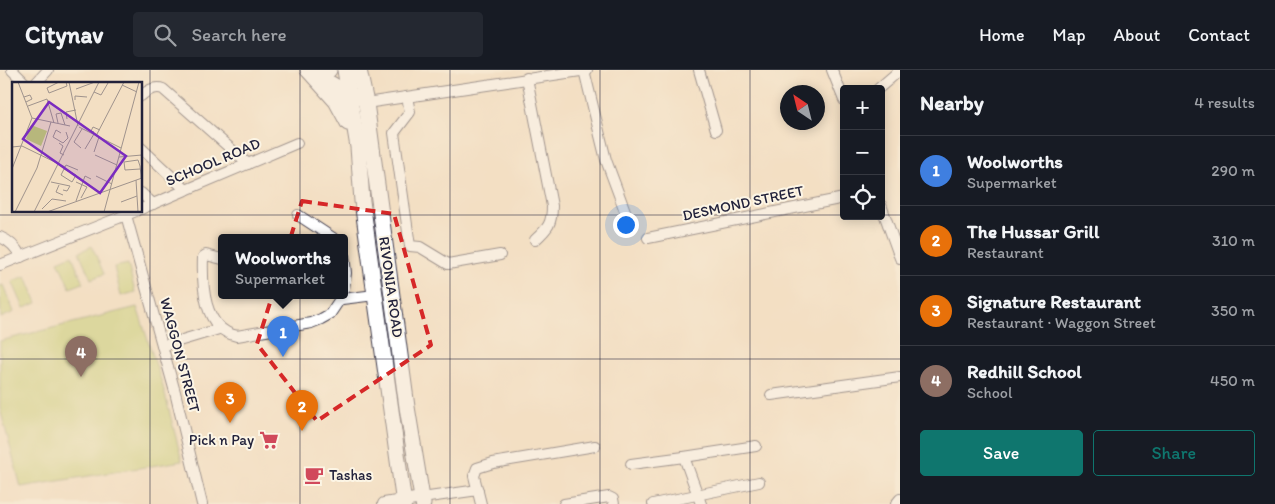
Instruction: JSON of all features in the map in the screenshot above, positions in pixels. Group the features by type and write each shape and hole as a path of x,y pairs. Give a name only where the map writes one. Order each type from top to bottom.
{"main road":[{"path":"309,70 320,72 329,70"},
{"path":"309,70 366,103"},
{"path":"309,70 340,106 358,147"},
{"name":"RIVONIA ROAD","path":"345,70 358,147 362,200 404,503"},
{"name":"RIVONIA ROAD","path":"359,70 366,103 407,406 423,501"}],"street":[{"path":"12,70 24,82"},
{"path":"37,82 48,70"},
{"path":"366,103 527,78 554,72 585,70 606,160 628,219"},
{"path":"699,70 716,130"},
{"path":"832,70 840,90"},
{"path":"883,85 900,70"},
{"path":"527,78 552,206 549,227 535,240"},
{"path":"142,95 152,89 159,87 163,89 248,164"},
{"path":"407,97 410,112 394,133 410,246 420,247 448,264 500,254"},
{"name":"SCHOOL ROAD","path":"142,209 297,143"},
{"path":"142,149 186,190"},
{"path":"142,194 153,204"},
{"name":"DESMOND STREET","path":"648,238 840,199"},
{"path":"0,266 131,213"},
{"name":"WAGGON STREET","path":"131,213 202,504"},
{"path":"298,215 327,234"},
{"path":"885,216 900,258"},
{"path":"0,236 17,249 21,257"},
{"path":"218,259 204,257 203,272 206,301 214,322 227,334 237,336 311,323 330,314 340,299"},
{"path":"348,295 376,295"},
{"path":"162,346 220,329"},
{"path":"771,396 900,377"},
{"path":"481,504 474,476 477,468 487,464 595,446"},
{"path":"631,464 756,446"},
{"path":"684,457 701,504"},
{"path":"653,504 759,482"},
{"path":"384,504 423,501 478,490"},
{"path":"564,504 607,497 612,498 614,504"},
{"path":"896,504 900,499"}],"highlighted area":[{"path":"302,201 394,214 431,345 317,421 257,344"}],"green space":[{"path":"92,246 104,274 91,279 79,252"},
{"path":"72,255 83,283 70,288 58,261"},
{"path":"128,264 135,292 121,296 114,267"},
{"path":"26,276 37,303 24,308 12,281"},
{"path":"3,285 14,312 1,318 0,286"},
{"path":"137,307 162,383 182,461 21,487 0,409 0,341"}],"place":[{"name":"Woolworths","path":"283,357"},
{"name":"Redhill School","path":"81,377"},
{"name":"Signature Restaurant","path":"230,423"},
{"name":"The Hussar Grill","path":"302,431"},
{"name":"Pick n Pay","path":"269,440"},
{"name":"Tashas","path":"314,475"}]}
